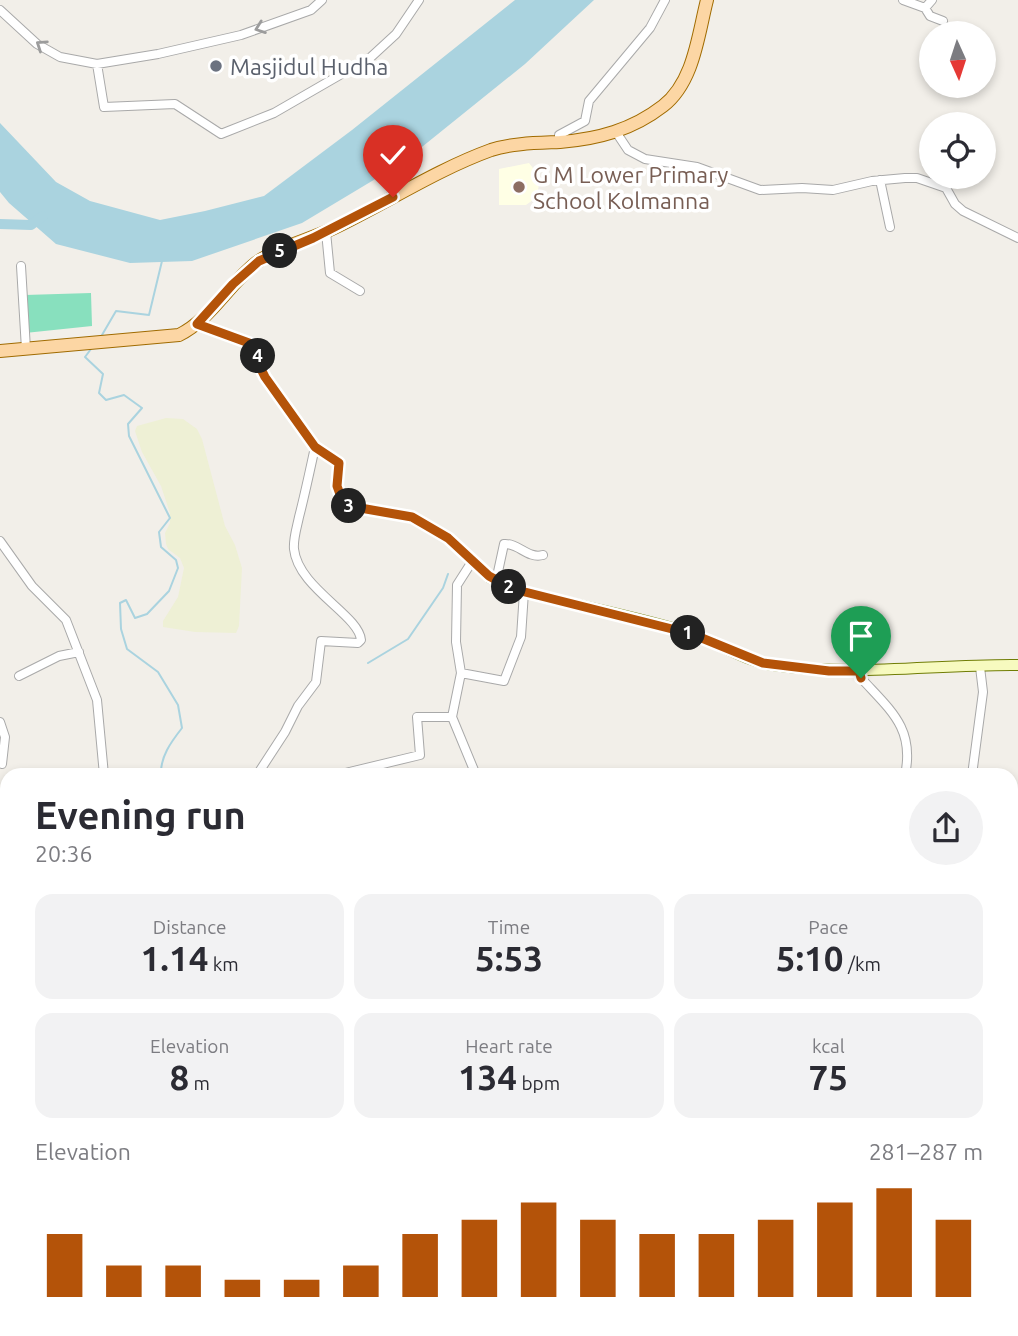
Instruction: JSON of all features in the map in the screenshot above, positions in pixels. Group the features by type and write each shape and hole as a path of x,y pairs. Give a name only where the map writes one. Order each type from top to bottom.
{"main road":[{"path":"0,351 179,335 197,324 233,284 259,261 326,232 443,172 508,146 595,138 616,132 648,117 672,98 688,74 707,0"},
{"path":"197,324 249,343 257,350 265,377 315,447 339,463 337,486 341,497 349,506 412,517 448,538 496,581 524,592 692,634 763,663 829,671 1018,665"}],"street":[{"path":"0,10 37,44 60,57 97,64 158,54 241,35 311,10 322,0"},
{"path":"97,64 104,107 174,104 221,134 274,113 371,57 396,34 419,0"},
{"path":"559,142 559,135 585,121 589,101 650,28 665,0"},
{"path":"903,0 925,8 930,16 943,21"},
{"path":"925,8 932,0"},
{"path":"616,132 628,150 645,159 696,167 760,190 833,190 880,180 917,178 939,185 950,192 955,204 963,211 1018,237"},
{"path":"880,180 890,227"},
{"path":"326,232 330,273 360,291"},
{"path":"21,266 26,349"},
{"path":"262,768 298,706 316,682 321,641 358,643 360,640 358,629 327,601 308,579 294,551 315,447"},
{"path":"0,541 32,586 66,620 97,700 103,768"},
{"path":"496,581 504,544 514,545 529,555 543,555"},
{"path":"473,560 457,585 456,642 461,673 452,717 473,768"},
{"path":"461,673 504,681 521,637 524,592"},
{"path":"19,676 59,656 79,652"},
{"path":"973,768 983,692 980,667"},
{"path":"859,671 861,678 893,711 904,729 908,757 906,768"},
{"path":"366,768 420,755 416,717 452,717"},
{"path":"0,722 5,737 2,764"}],"shaded area":[{"name":"G M Lower Primary School Kolmanna","path":"529,163 540,177 537,197 526,205 499,205 499,169"},
{"path":"166,418 183,419 197,429 202,439 225,526 235,545 242,568 239,626 236,633 195,632 163,627 163,621 178,597 184,568 180,558 168,549 166,544 165,533 170,523 170,513 161,486 142,452 135,431 137,426"}],"green space":[{"path":"91,293 92,326 25,333 25,295"}],"water":[{"path":"515,0 594,0 525,64 402,163 302,223 192,261 130,263 56,244 0,192 0,123 56,182 90,201 160,220 264,196 352,130"}],"waterway":[{"path":"0,224 31,225 43,216"},
{"path":"102,335 116,311 149,315 162,261"},
{"path":"91,349 85,357 103,374 99,393 106,400 124,395 142,408 128,424 129,436 170,518 159,532 161,547 176,560 178,568 169,591 147,614 135,618 126,600 120,603 121,629 127,649 158,672 178,705 182,728 170,744 161,768"},
{"path":"368,663 408,639 443,588 448,574"}],"place":[{"name":"Masjidul Hudha","path":"216,66"},
{"name":"G M Lower Primary School Kolmanna","path":"519,187"}],"route":[{"path":"393,197 368,212 259,261 233,284 197,324 249,343 257,350 265,377 315,447 339,463 337,486 341,497 349,506 412,517 448,538 489,576 513,589 692,634 763,663 829,671 859,671 861,678"}]}
